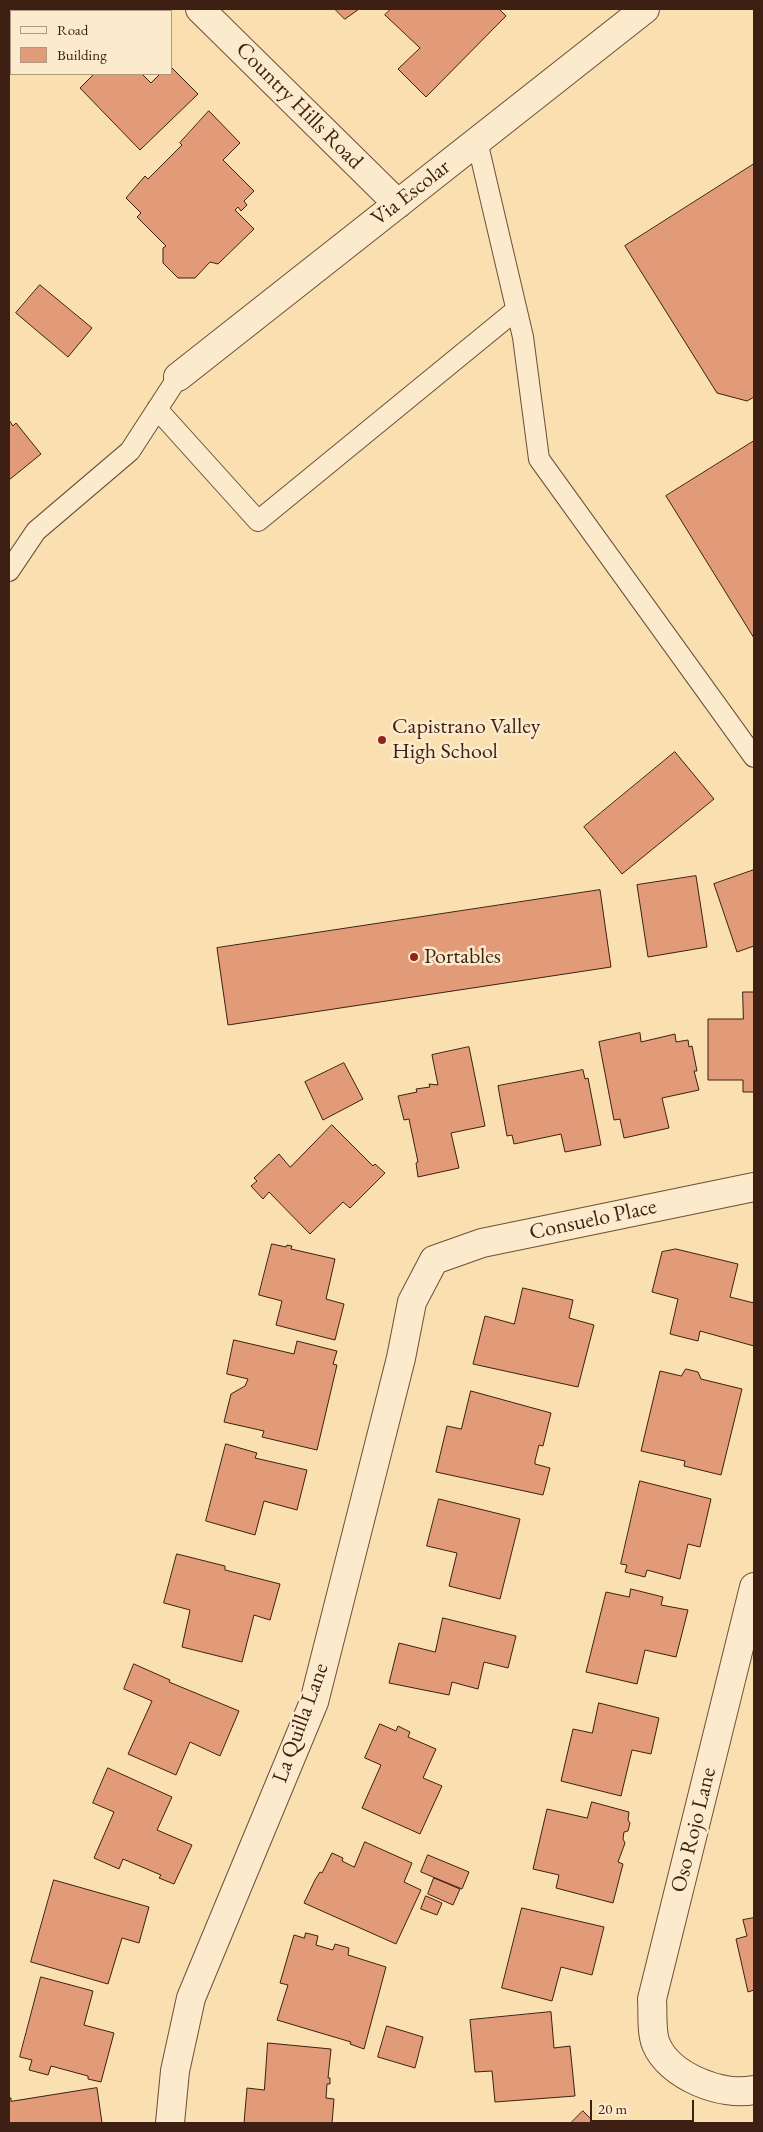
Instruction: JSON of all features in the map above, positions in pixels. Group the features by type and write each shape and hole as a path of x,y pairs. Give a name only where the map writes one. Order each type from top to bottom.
{"street":[{"name":"Country Hills Road","path":"200,9 398,204"},
{"name":"Via Escolar","path":"178,378 477,140 646,9"},
{"name":"Consuelo Place","path":"434,1260 482,1243 754,1187"},
{"name":"La Quilla Lane","path":"170,2123 175,2071 191,1998 314,1702 401,1358 412,1302 434,1260"},
{"name":"Oso Rojo Lane","path":"754,1588 652,1998 656,2044 673,2069 709,2086 747,2092 754,2090"}],"lane":[{"path":"477,140 523,338 539,458 754,757"},
{"path":"156,409 258,521 516,310"},
{"path":"9,571 36,531 130,451 178,378"}],"building":[{"path":"9,9 79,9 10,10 9,58"},
{"path":"335,9 359,9 345,19"},
{"path":"391,9 499,9 506,16 426,97 398,69 420,48 385,15"},
{"path":"172,68 198,94 140,150 80,88 93,75 143,75 151,83 159,75 172,75"},
{"path":"209,111 240,143 223,160 254,191 244,201 247,205 241,211 238,207 235,210 254,229 218,264 210,262 195,278 178,278 163,263 163,248 166,246 137,217 141,213 126,198 145,176 148,179 182,145 180,143"},
{"path":"754,164 754,397 747,401 717,393 625,246"},
{"path":"40,285 92,328 68,357 16,313"},
{"path":"9,420 13,426 16,423 41,454 9,480"},
{"path":"754,441 754,638 666,496"},
{"path":"675,752 714,799 622,874 584,827"},
{"path":"754,870 754,946 737,952 714,884"},
{"path":"696,876 707,947 648,957 637,885"},
{"name":"Portables","path":"600,890 611,967 228,1025 217,948"},
{"path":"743,992 754,992 754,1092 743,1092 743,1080 708,1080 708,1019 743,1019"},
{"path":"640,1033 641,1042 675,1034 676,1042 688,1040 689,1047 692,1046 697,1071 694,1071 699,1090 662,1098 669,1128 624,1138 620,1119 614,1120 599,1042"},
{"path":"469,1047 485,1126 451,1133 459,1168 418,1177 416,1163 418,1162 409,1119 404,1120 398,1096 417,1092 416,1089 430,1087 429,1084 438,1085 432,1055"},
{"path":"344,1063 363,1099 323,1120 305,1082"},
{"path":"583,1070 585,1079 588,1078 601,1145 565,1152 561,1134 514,1144 512,1135 507,1136 498,1086"},
{"path":"332,1125 373,1166 375,1164 385,1173 350,1208 343,1202 310,1234 269,1192 263,1199 251,1186 257,1181 254,1178 279,1154 290,1167"},
{"path":"272,1244 286,1247 287,1245 292,1246 291,1249 335,1259 326,1299 344,1304 335,1340 276,1325 282,1301 259,1295"},
{"path":"676,1249 738,1264 730,1297 754,1303 754,1346 700,1331 698,1341 670,1334 678,1299 652,1292 662,1252"},
{"path":"523,1288 573,1300 569,1318 594,1325 578,1387 473,1364 485,1316 514,1324"},
{"path":"234,1340 294,1354 297,1341 337,1351 333,1364 337,1365 317,1450 262,1437 264,1431 224,1422 231,1394 245,1386 248,1379 227,1374"},
{"path":"686,1369 698,1372 701,1379 742,1389 721,1475 684,1466 685,1461 641,1451 660,1371 681,1376"},
{"path":"471,1391 551,1413 543,1446 539,1445 535,1461 535,1464 550,1468 543,1495 436,1472 447,1426 461,1429"},
{"path":"226,1444 257,1453 255,1458 307,1470 297,1510 264,1501 255,1535 206,1521"},
{"path":"640,1481 711,1499 700,1547 688,1544 680,1579 647,1570 645,1577 625,1572 627,1565 621,1564"},
{"path":"439,1499 520,1519 500,1599 449,1586 457,1553 427,1546"},
{"path":"177,1554 225,1566 225,1570 280,1584 270,1620 254,1615 242,1662 182,1647 190,1610 164,1603"},
{"path":"631,1589 663,1597 661,1605 688,1610 676,1657 645,1650 637,1684 586,1672 606,1592 629,1597"},
{"path":"443,1618 516,1636 508,1668 484,1662 478,1689 452,1682 449,1695 389,1683 399,1643 435,1652"},
{"path":"134,1664 170,1680 169,1682 239,1711 220,1756 190,1742 176,1775 128,1754 152,1701 124,1689"},
{"path":"599,1703 659,1718 651,1754 632,1750 621,1796 561,1781 573,1729 592,1733"},
{"path":"380,1724 396,1731 398,1726 410,1732 408,1737 436,1749 423,1778 442,1786 420,1834 362,1808 381,1765 365,1758"},
{"path":"108,1768 172,1797 157,1830 192,1845 174,1884 159,1878 161,1875 123,1859 119,1869 94,1858 114,1812 93,1803"},
{"path":"592,1802 629,1812 628,1820 630,1823 628,1831 624,1832 623,1839 625,1843 618,1862 623,1864 613,1903 556,1888 559,1875 533,1869 547,1809 587,1818"},
{"path":"365,1842 412,1863 404,1882 421,1890 396,1944 304,1903 315,1880 320,1872 322,1873 332,1853 343,1858 342,1861 354,1867"},
{"path":"428,1855 469,1872 462,1889 421,1872"},
{"path":"434,1878 460,1889 453,1905 428,1894"},
{"path":"54,1880 149,1907 139,1943 122,1938 108,1984 31,1962"},
{"path":"426,1896 442,1903 437,1915 421,1909"},
{"path":"522,1908 604,1927 592,1975 561,1967 552,2001 502,1988"},
{"path":"754,1918 754,1990 748,1992 736,1939 747,1936 743,1920"},
{"path":"306,1933 318,1936 316,1945 333,1950 335,1944 349,1948 348,1955 386,1967 364,2049 350,2044 351,2042 277,2020 288,1985 280,1983 294,1935 304,1938"},
{"path":"41,1977 93,1991 84,2025 114,2033 101,2082 88,2079 88,2076 51,2066 48,2075 29,2070 32,2060 20,2057"},
{"path":"551,2012 554,2048 570,2046 575,2096 495,2102 492,2071 475,2072 470,2020"},
{"path":"387,2026 423,2037 415,2068 378,2057"},
{"path":"268,2043 331,2049 328,2078 330,2078 330,2084 327,2084 326,2098 334,2099 332,2123 244,2123 247,2088 264,2090"},
{"path":"97,2088 102,2123 9,2123 9,2098 11,2098 11,2101"},
{"path":"583,2111 595,2123 571,2123"}],"place":[{"name":"Capistrano Valley High School","path":"382,740"},
{"name":"Portables","path":"414,957"}]}
